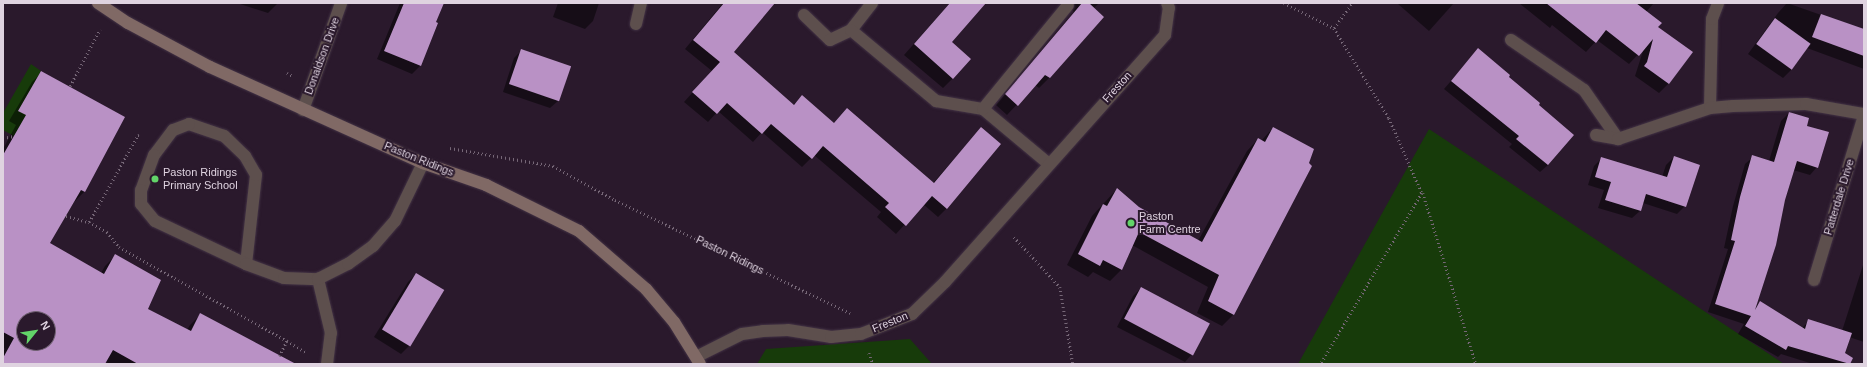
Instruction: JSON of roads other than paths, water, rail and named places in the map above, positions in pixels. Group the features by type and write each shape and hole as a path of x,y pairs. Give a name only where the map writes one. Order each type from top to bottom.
{"street":[{"name":"Paston Ridings","path":"98,3 128,23 210,67 423,163 486,185 579,231 646,289 674,322 698,360"},
{"name":"Donaldson Drive","path":"303,110 341,3"},
{"path":"636,24 641,3"},
{"path":"804,15 830,40 851,30 872,3"},
{"name":"Freston","path":"698,360 742,334 788,330 831,336 861,334 912,314 944,282 1164,35 1169,8 1167,3"},
{"path":"1710,108 1712,19 1718,3"},
{"path":"983,109 1068,5"},
{"path":"851,30 936,101 983,109 1049,164"},
{"path":"1511,40 1584,90 1618,139"},
{"name":"Patterdale Drive","path":"1596,135 1618,139 1710,108 1806,104 1864,115 1814,280"},
{"path":"246,264 256,175 245,156 224,136 189,124 173,130 154,155 141,190 141,204 155,221 246,264 284,278 318,279 348,264 373,246 395,221 423,163"},
{"path":"318,279 331,333 327,364"}],"place":[{"name":"Paston Ridings Primary School","path":"155,179"},
{"name":"Paston Farm Centre","path":"1131,223"}]}
